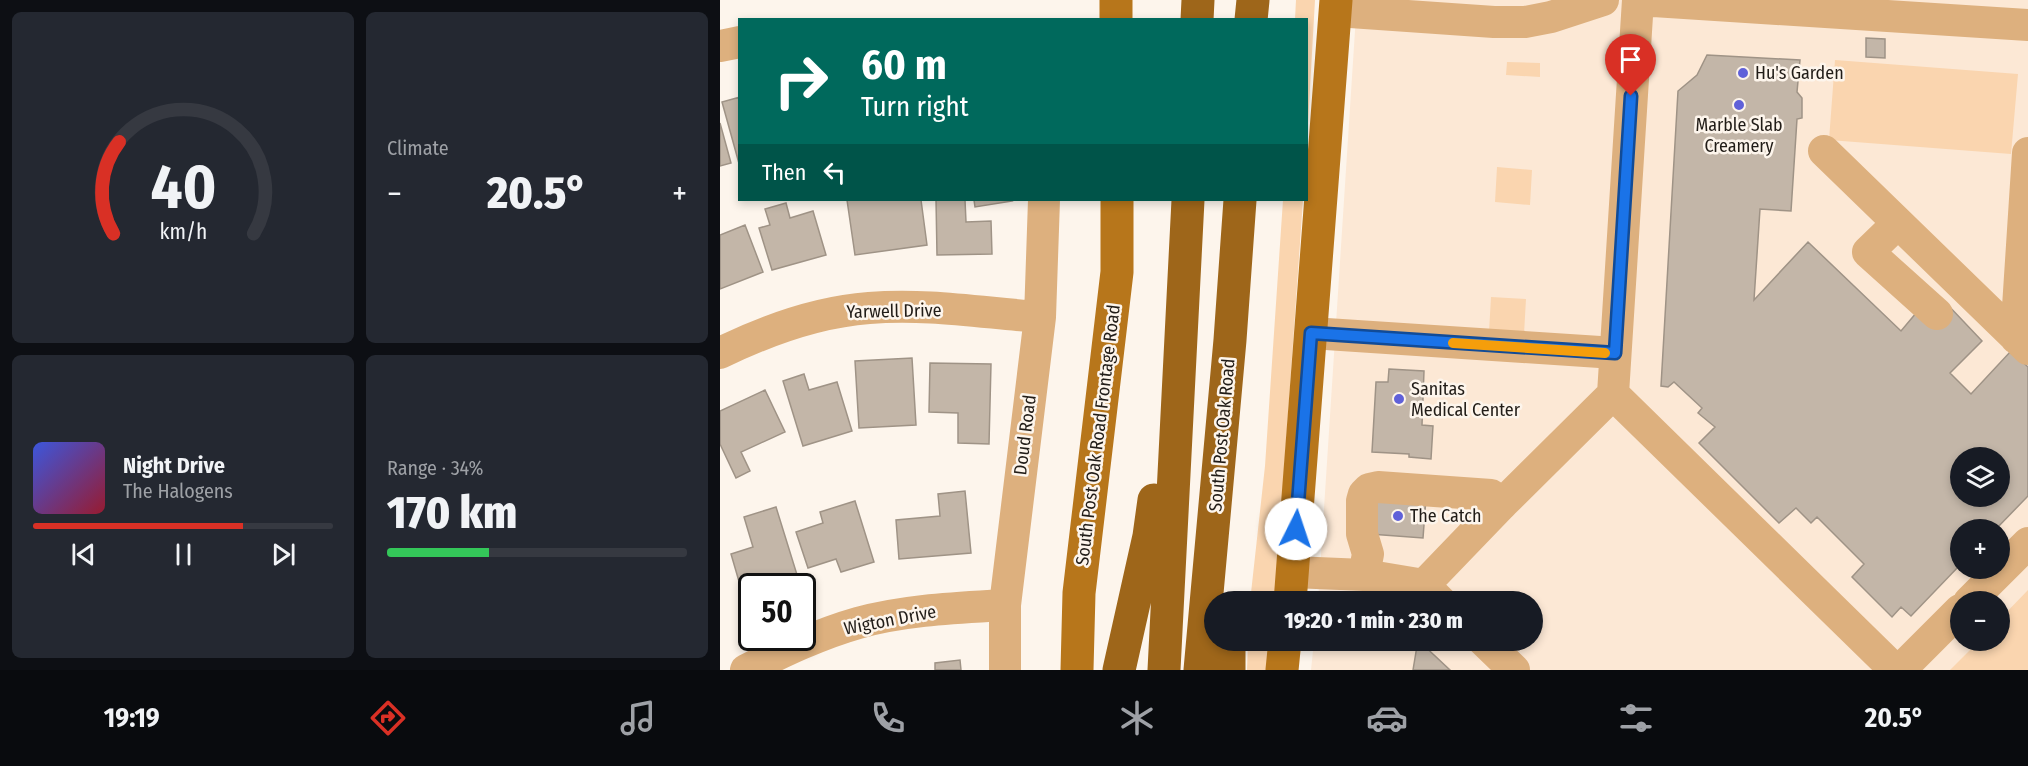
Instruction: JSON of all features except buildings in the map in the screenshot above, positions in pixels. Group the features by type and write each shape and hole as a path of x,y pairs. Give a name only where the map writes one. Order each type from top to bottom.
{"highway":[{"path":"1197,18 1198,0"},
{"path":"1251,18 1252,0"},
{"path":"1164,670 1188,201"},
{"name":"South Post Oak Road","path":"1200,670 1230,340 1239,201"},
{"path":"1119,670 1149,536 1183,308"},
{"path":"1229,591 1230,340"},
{"path":"1228,670 1229,651"}],"main road":[{"path":"1116,0 1116,18"},
{"path":"1291,587 1336,6"},
{"name":"South Post Oak Road Frontage Road","path":"1077,670 1079,592 1117,272 1117,201"},
{"path":"1282,670 1285,651"}],"street":[{"path":"1336,6 1492,11 1525,22 1551,17 1604,0"},
{"path":"1634,0 2028,25"},
{"path":"1434,591 1494,497 1613,394 1638,0"},
{"path":"720,46 738,42"},
{"path":"1824,151 2022,344"},
{"path":"2022,344 2028,153"},
{"name":"Doud Road","path":"1005,670 1005,605 1040,317 1044,201"},
{"path":"1898,223 1868,252 1937,314"},
{"name":"Yarwell Drive","path":"720,353 779,327 825,314 870,308 929,308 1040,317"},
{"path":"1311,333 1615,353"},
{"path":"1613,394 1895,670"},
{"path":"1442,472 1494,497"},
{"path":"1364,575 1368,554 1362,534 1362,501 1369,489 1378,487 1494,497"},
{"path":"1431,508 1494,497"},
{"path":"1980,591 2028,543"},
{"path":"1291,587 1364,575 1425,591"},
{"name":"Wigton Drive","path":"747,670 820,636 858,623 932,610 1005,605"},
{"path":"1899,670 1950,620"},
{"path":"1494,651 1514,670"}],"shaded area":[{"path":"1296,0 1315,0 1308,123 1308,18 1295,18"},
{"path":"1357,0 2028,0 2028,657 2017,670 1311,670 1313,651 1543,651 1543,591 1319,591"},
{"path":"1835,60 2018,74 2011,154 1829,140"},
{"path":"1507,62 1540,63 1540,77 1506,75"},
{"path":"1497,167 1532,170 1530,205 1495,202"},
{"path":"1283,201 1303,201 1276,591 1251,591 1265,466"},
{"path":"1491,297 1526,299 1524,334 1489,332"},
{"path":"2028,590 2028,670 1950,670 1969,651 2010,651 2010,609"},
{"path":"1248,651 1271,651 1269,670 1247,670"}],"slow traffic":[{"path":"1453,343 1605,353"}],"place":[{"name":"Hu's Garden","path":"1743,73"},
{"name":"Marble Slab Creamery","path":"1739,105"},
{"name":"Sanitas Medical Center","path":"1399,399"},
{"name":"The Catch","path":"1398,516"}],"route":[{"path":"1296,529 1311,333 1615,353 1631,96"}]}
